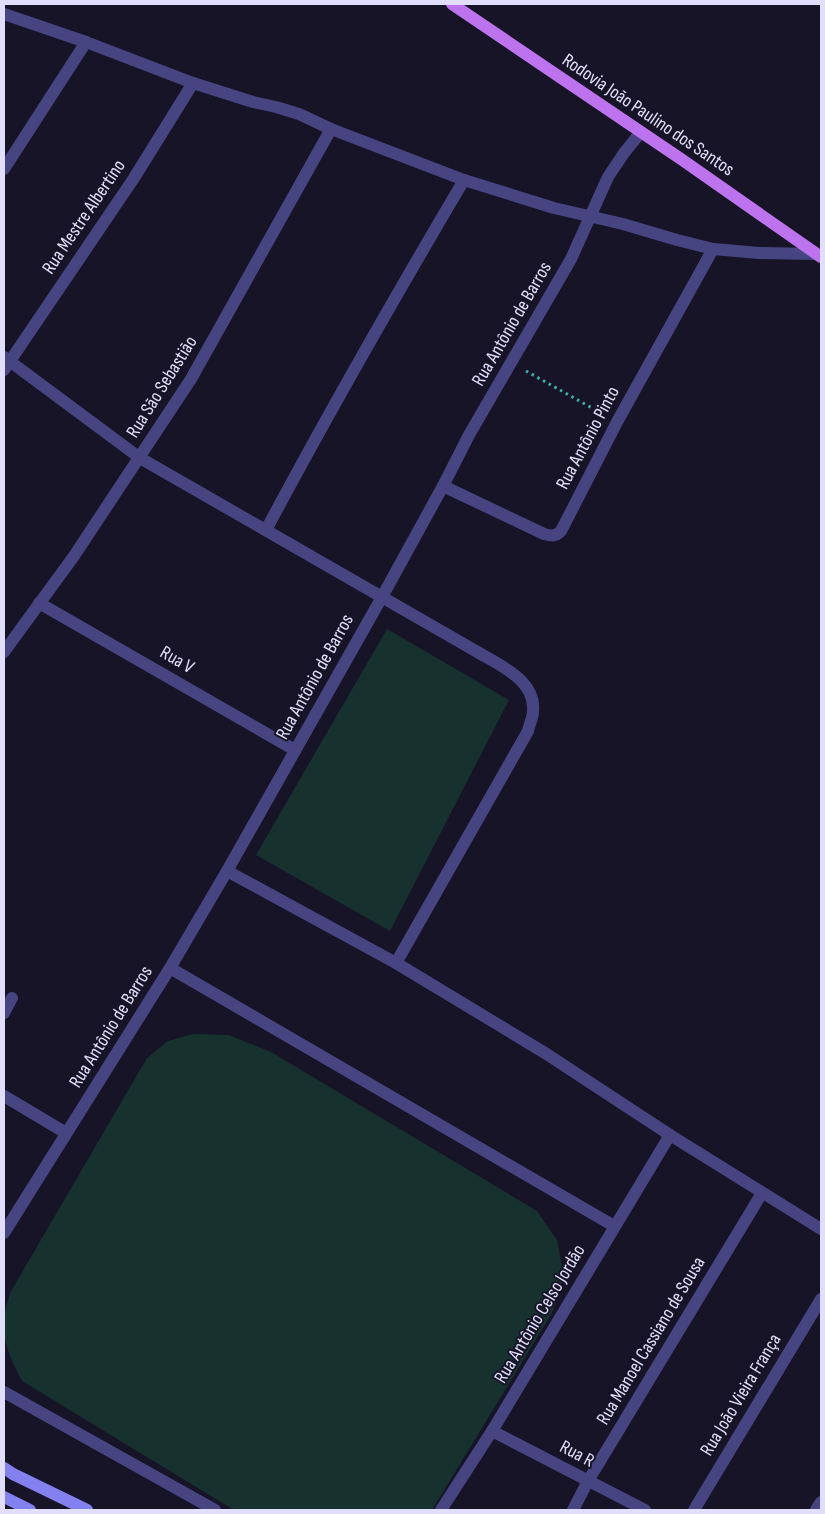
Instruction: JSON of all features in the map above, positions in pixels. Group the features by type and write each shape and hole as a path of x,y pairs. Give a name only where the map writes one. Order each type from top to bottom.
{"main road":[{"name":"Rodovia João Paulino dos Santos","path":"452,4 641,132 818,256"},
{"path":"4,1468 87,1510"},
{"path":"4,1497 30,1510"}],"street":[{"path":"4,14 86,42 193,84 299,114 331,129 464,180 544,205 623,224 713,249 759,254 818,256"},
{"path":"4,170 86,42"},
{"name":"Rua Mestre Albertino","path":"6,363 134,178 193,84"},
{"name":"Rua São Sebastião","path":"4,652 74,556 191,379 331,129"},
{"name":"Rua Antônio de Barros","path":"4,1233 170,968 227,871 382,597 469,435 571,259 608,177 641,132"},
{"path":"266,530 365,348 464,180"},
{"name":"Rua Antônio Pinto","path":"443,486 544,534 557,535 561,531 617,422 713,249"},
{"path":"6,363 140,458 518,677 530,691 533,711 528,730 396,963"},
{"name":"Rua V","path":"39,602 295,750"},
{"path":"227,871 396,963 545,1053 670,1135 821,1229"},
{"path":"170,968 614,1226"},
{"path":"4,1013 12,998"},
{"path":"4,1096 66,1133"},
{"name":"Rua Antônio Celso Jordão","path":"441,1510 492,1431 670,1135"},
{"name":"Rua Manoel Cassiano de Sousa","path":"573,1510 588,1481 762,1193"},
{"name":"Rua João Vieira França","path":"694,1510 821,1300"},
{"path":"4,1392 215,1510"},
{"name":"Rua R","path":"492,1431 645,1510"},
{"path":"816,1510 821,1502"}],"path":[{"path":"511,362 617,422"}],"green space":[{"path":"387,629 509,700 390,931 256,855"},
{"path":"193,1034 229,1035 271,1052 537,1211 557,1240 564,1277 552,1313 432,1510 234,1510 22,1381 18,1374 8,1352 4,1328 5,1310 10,1293 147,1058 168,1041"}]}
